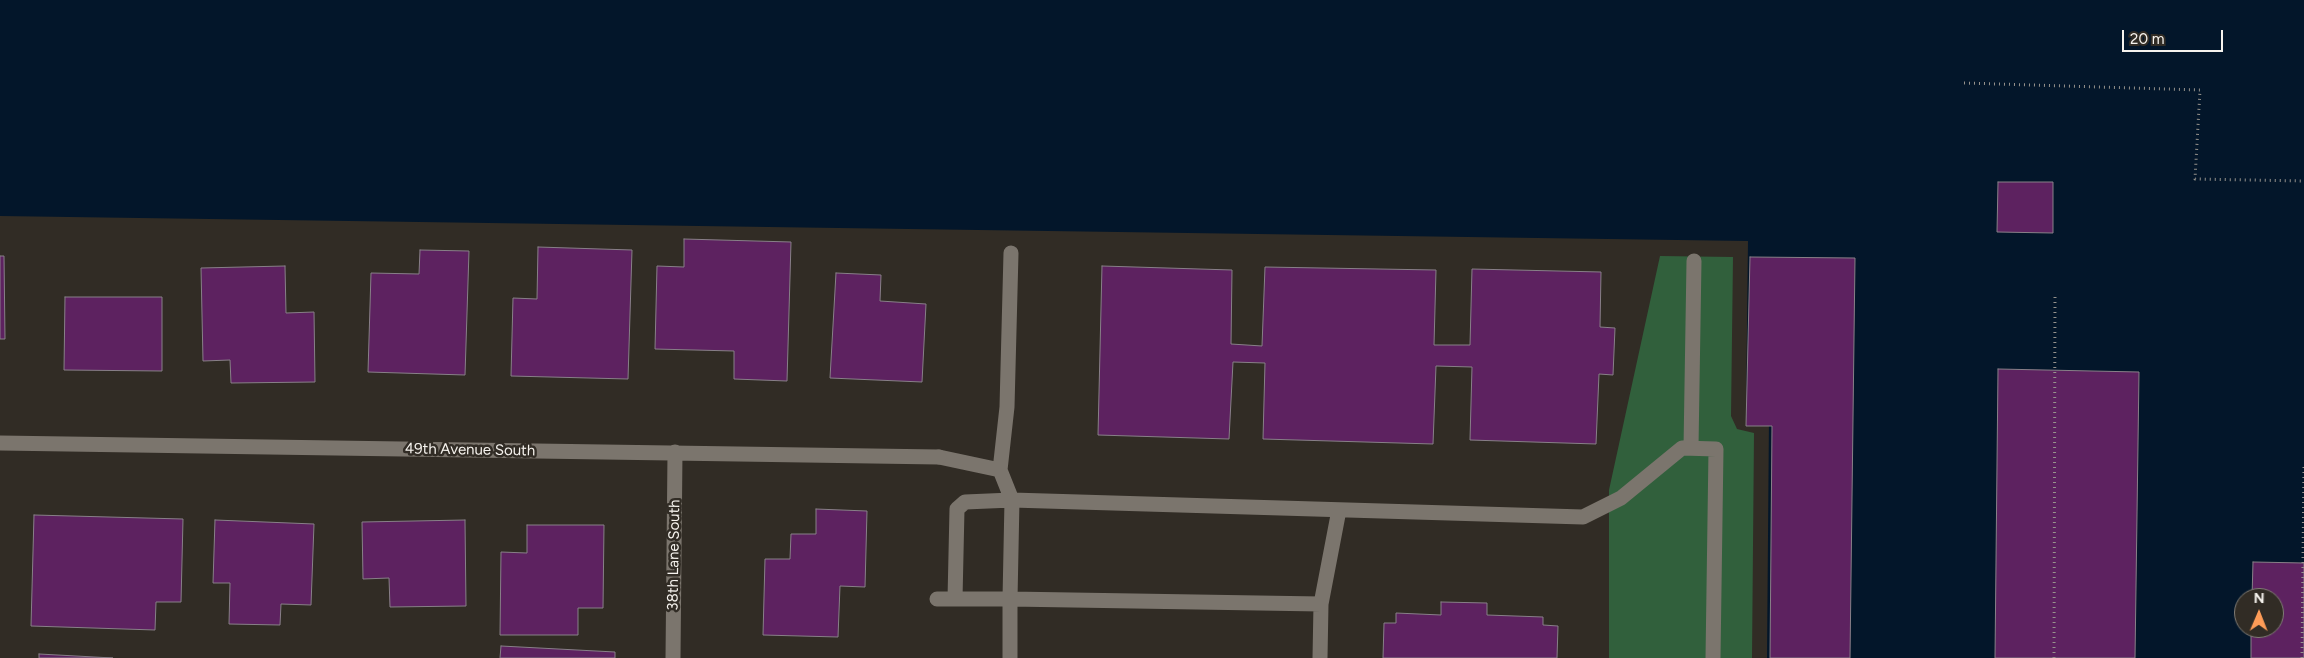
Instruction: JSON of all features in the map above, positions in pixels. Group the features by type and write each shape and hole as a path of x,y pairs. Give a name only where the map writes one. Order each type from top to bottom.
{"street":[{"path":"1010,658 1012,500 1000,470 1007,407 1011,253"},
{"path":"1691,448 1694,261"},
{"name":"49th Avenue South","path":"0,443 940,457 1000,470"},
{"path":"955,600 957,509 965,502 1012,500 1583,518 1621,498 1682,448 1716,449 1713,658"},
{"name":"38th Lane South","path":"673,658 675,452"},
{"path":"1320,658 1321,604 1339,510"},
{"path":"936,599 1321,604"}],"path":[{"path":"1964,83 2200,90 2195,179 2304,181"},
{"path":"2054,658 2055,297"},
{"path":"2302,658 2304,468"}],"green space":[{"path":"1660,256 1733,257 1731,416 1737,429 1754,433 1752,658 1609,658 1609,490"}],"water":[{"path":"0,0 2304,0 2304,658 1767,658 1769,417 1746,416 1748,241 0,216"}],"building":[{"path":"1998,182 2053,182 2053,233 1997,232"},
{"path":"684,239 791,242 787,381 734,379 734,351 655,349 657,266 684,267"},
{"path":"538,247 632,250 628,379 511,376 513,298 537,299"},
{"path":"420,250 469,251 465,375 368,372 371,273 419,274"},
{"path":"0,256 4,256 5,339 0,339"},
{"path":"1750,257 1855,258 1850,658 1770,658 1772,426 1746,426"},
{"path":"285,266 286,313 314,312 315,382 231,383 230,360 203,361 201,268"},
{"path":"1102,266 1232,270 1231,344 1262,346 1265,267 1436,270 1434,345 1470,345 1472,269 1601,272 1600,327 1615,328 1613,375 1599,374 1596,444 1470,440 1472,367 1436,366 1433,444 1263,439 1265,363 1233,362 1229,439 1098,435"},
{"path":"836,273 881,275 880,301 926,304 922,382 830,378"},
{"path":"65,297 162,297 162,371 64,370"},
{"path":"1998,369 2139,372 2135,658 1995,658"},
{"path":"816,509 867,511 865,587 840,586 838,637 763,635 765,559 790,559 791,534 816,534"},
{"path":"34,515 183,519 181,602 156,602 155,630 31,626"},
{"path":"215,520 314,524 311,605 281,604 280,625 229,624 230,583 213,583"},
{"path":"465,520 466,606 390,607 389,578 363,579 362,522"},
{"path":"527,525 604,525 603,608 578,608 578,635 500,635 501,552 527,553"},
{"path":"2253,562 2304,563 2304,658 2251,658 2251,638 2284,638 2284,588 2252,588"},
{"path":"1441,602 1487,603 1487,615 1543,617 1543,625 1558,626 1557,658 1383,658 1384,623 1396,623 1396,613 1441,615"},
{"path":"501,646 615,652 615,658 500,658"},
{"path":"39,654 113,658 39,658"}]}
